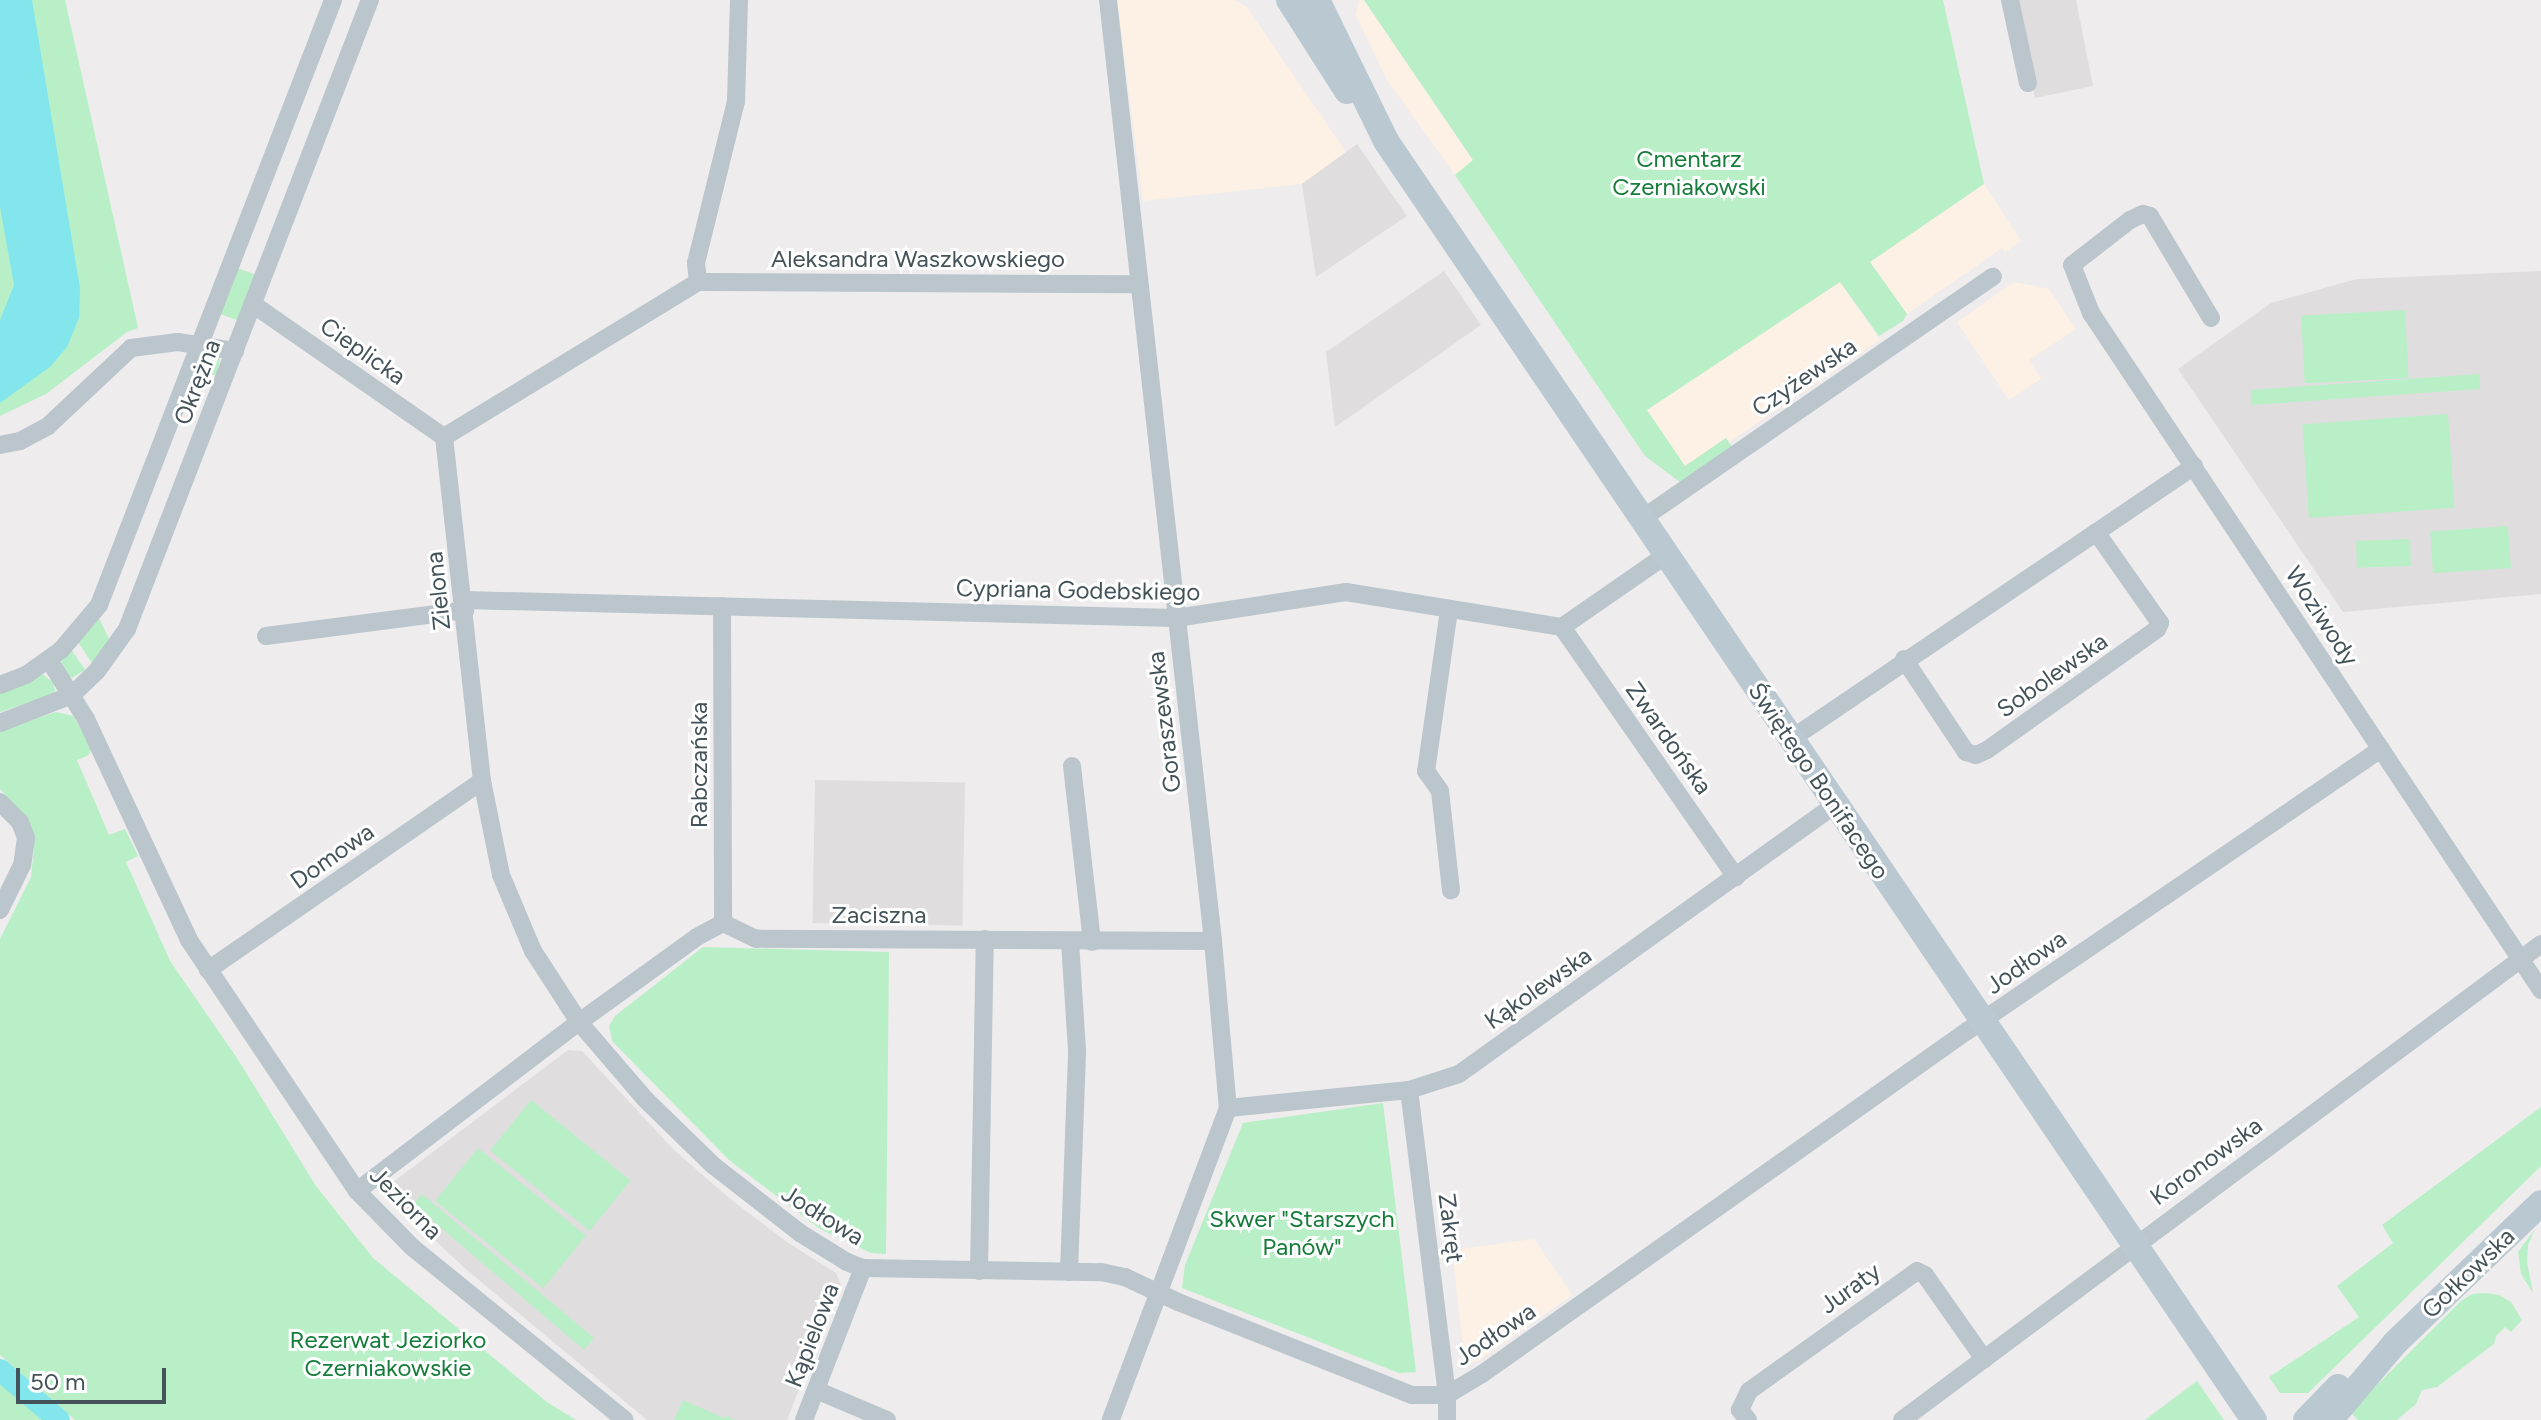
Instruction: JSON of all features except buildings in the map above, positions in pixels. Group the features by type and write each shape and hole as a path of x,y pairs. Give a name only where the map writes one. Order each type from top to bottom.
{"street":[{"name":"Okrężna","path":"0,685 49,660 78,633 99,605 333,0"},
{"name":"Okrężna","path":"0,723 72,695 97,671 127,629 370,0"},
{"path":"444,437 698,282 696,263 736,101 739,0"},
{"name":"Goraszewska","path":"1108,0 1213,941 1228,1108 1161,1294 1111,1420"},
{"name":"Świętego Bonifacego","path":"1289,0 1365,119 1386,141 2254,1420"},
{"name":"Świętego Bonifacego","path":"1317,0 1382,125 1386,141"},
{"path":"2010,0 2028,83"},
{"name":"Woziwody","path":"2211,318 2150,216 2143,214 2130,220 2072,265 2091,313 2541,990"},
{"name":"Czyżewska","path":"1643,518 1993,277"},
{"name":"Aleksandra Waszkowskiego","path":"698,282 1138,284"},
{"name":"Cieplicka","path":"254,305 444,437"},
{"path":"0,445 20,441 48,426 131,348 157,343 235,351"},
{"name":"Zielona","path":"444,437 482,781 508,898 533,951 579,1022"},
{"path":"1791,739 1904,659 2194,466"},
{"name":"Sobolewska","path":"1904,659 1966,752 1976,755 1987,750 2157,629 2160,623 2096,532"},
{"path":"1562,627 1666,555"},
{"name":"Cypriana Godebskiego","path":"266,636 464,605 722,606 1176,618 1346,592 1562,627"},
{"name":"Rabczańska","path":"722,606 723,923"},
{"path":"1449,610 1426,771 1440,791 1451,890"},
{"name":"Zwardońska","path":"1562,627 1736,877"},
{"name":"Jeziorna","path":"49,660 72,695 179,920 208,970 357,1191 412,1247 625,1420"},
{"name":"Jodłowa","path":"579,1022 645,1099 714,1166 825,1251 863,1268 1101,1272 1125,1277 1412,1395 1447,1395 1482,1374 1983,1022 2381,749"},
{"path":"1072,766 1092,942"},
{"name":"Domowa","path":"208,970 482,781"},
{"path":"0,802 20,822 26,838 22,865 0,910"},
{"name":"Kąkolewska","path":"1228,1108 1409,1090 1459,1074 1836,804"},
{"path":"357,1191 579,1022 697,937 723,923"},
{"name":"Zaciszna","path":"723,923 756,939 1213,941"},
{"path":"979,1271 985,939"},
{"path":"1069,1272 1077,1050 1070,941"},
{"name":"Koronowska","path":"1902,1420 2541,944"},
{"name":"Zakręt","path":"1409,1090 1447,1395 1447,1420"},
{"name":"Gołkowska","path":"2330,1420 2395,1343 2541,1203"},
{"name":"Kąpielowa","path":"804,1420 863,1268"},
{"name":"Juraty","path":"1748,1420 1740,1410 1749,1391 1917,1271 1925,1275 1984,1359"},
{"name":"Gołkowska","path":"2306,1420 2327,1395 2395,1343"},
{"path":"816,1390 887,1420"}],"shaded area":[{"path":"1117,0 1234,0 1246,6 1346,152 1302,184 1143,201"},
{"path":"1359,0 1364,0 1473,161 1455,175 1387,80 1356,15"},
{"path":"2014,0 2076,0 2093,86 2035,98"},
{"path":"1357,144 1407,216 1316,277 1302,184"},
{"path":"1984,184 2021,241 2005,252 2002,248 1907,314 1870,262"},
{"path":"1444,271 1481,325 1335,427 1326,352"},
{"path":"2541,271 2541,594 2343,612 2178,369 2271,303 2357,279"},
{"path":"1840,282 1880,340 1729,442 1726,438 1685,466 1646,411"},
{"path":"2014,282 2049,289 2076,329 2029,360 2041,379 2009,400 1957,322"},
{"path":"815,780 965,783 962,926 813,923"},
{"path":"568,1050 582,1051 674,1150 729,1198 787,1242 836,1273 841,1285 787,1420 647,1420 468,1271 386,1195 388,1186"},
{"path":"1534,1239 1572,1295 1478,1361 1465,1363 1452,1250"}],"green space":[{"path":"0,0 65,0 138,328 127,332 46,394 0,416"},
{"name":"Cmentarz Czerniakowski","path":"1364,0 1943,0 1984,184 1870,262 1907,314 1903,321 1879,336 1840,282 1647,410 1685,466 1726,438 1732,447 1680,482 1645,456 1455,175 1473,160"},
{"path":"237,268 256,275 239,321 220,314"},
{"path":"2405,310 2409,378 2305,383 2301,315"},
{"path":"206,353 220,359 217,376 198,369"},
{"path":"2479,374 2480,389 2252,405 2251,390"},
{"path":"2448,414 2455,508 2309,518 2302,424"},
{"path":"2508,526 2511,568 2433,573 2430,531"},
{"path":"2410,539 2411,566 2357,568 2356,541"},
{"path":"98,616 110,641 92,663 78,642"},
{"path":"71,649 85,670 72,678 64,672 61,660"},
{"path":"42,674 53,682 55,690 52,695 0,712 0,694"},
{"name":"Rezerwat Jeziorko Czerniakowskie","path":"56,712 73,716 92,747 89,755 77,760 109,835 125,829 138,856 126,862 170,961 237,1058 316,1186 373,1258 547,1402 576,1420 75,1420 0,1355 0,939 31,877 34,848 26,817 0,789 0,731"},
{"path":"703,947 889,952 886,1254 871,1253 820,1229 729,1160 612,1041 609,1026 615,1016"},
{"path":"531,1100 630,1181 590,1231 490,1151"},
{"name":"Skwer \"Starszych Panów\"","path":"1383,1103 1416,1372 1399,1373 1182,1288 1185,1265 1243,1123"},
{"path":"2541,1107 2541,1166 2308,1393 2280,1393 2269,1377 2359,1317 2337,1286 2393,1243 2382,1225"},
{"path":"478,1148 586,1235 543,1288 435,1201"},
{"path":"422,1194 594,1338 584,1350 413,1204"},
{"path":"2535,1229 2528,1245 2527,1262 2533,1293 2521,1274 2518,1252"},
{"path":"2472,1294 2499,1295 2511,1302 2522,1320 2511,1332 2505,1327 2496,1336 2494,1344 2437,1387 2422,1390 2416,1404 2397,1420 2358,1420 2353,1415 2351,1411 2461,1301"},
{"path":"2197,1381 2224,1420 2145,1420"},
{"path":"0,1382 45,1420 0,1420"},
{"path":"683,1400 724,1418 735,1420 674,1420"}],"water":[{"path":"0,0 32,0 80,288 79,318 67,347 50,367 0,403 0,320 14,285 0,207"}],"waterway":[{"path":"0,1370 59,1420"}]}
